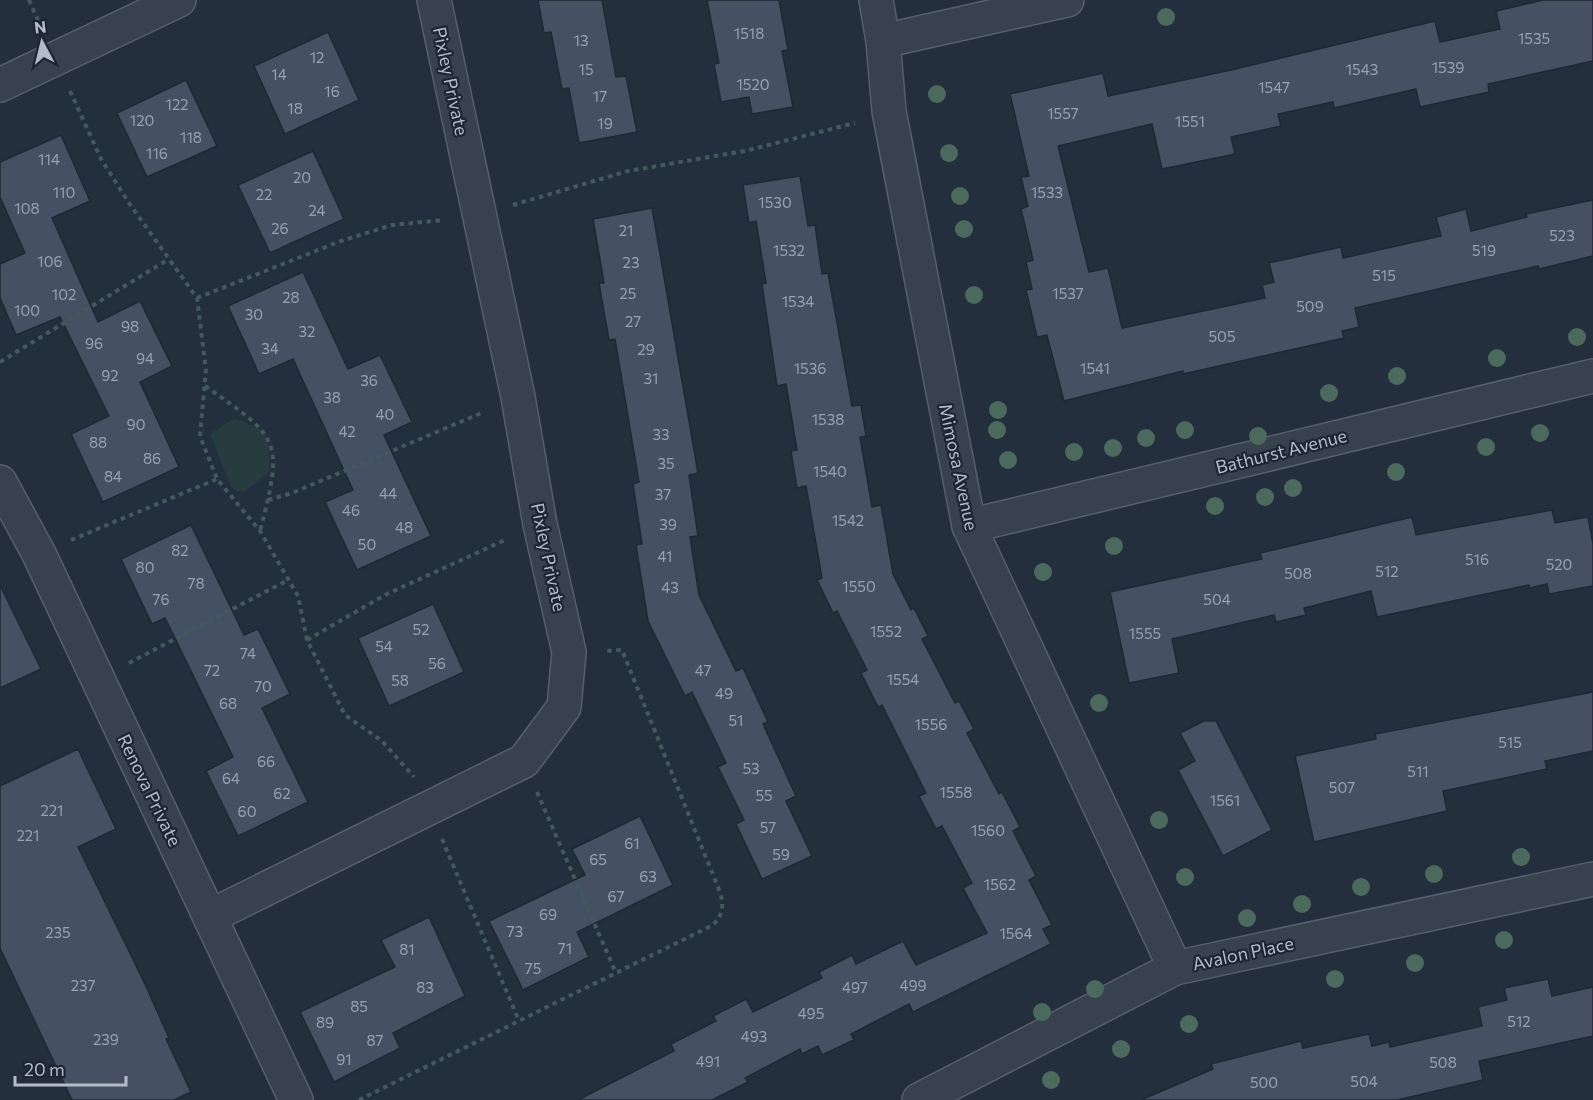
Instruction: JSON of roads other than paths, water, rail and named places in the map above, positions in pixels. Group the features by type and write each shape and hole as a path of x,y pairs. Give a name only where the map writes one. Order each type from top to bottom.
{"street":[{"path":"0,85 179,0"},
{"name":"Pixley Private","path":"211,916 524,761 564,707 568,652 540,524 518,398 434,0"},
{"name":"Mimosa Avenue","path":"876,0 883,41 889,111 969,526 1175,968"},
{"path":"883,41 1067,0"},
{"name":"Bathurst Avenue","path":"969,526 1593,376"},
{"name":"Renova Private","path":"0,482 39,554 296,1100"},
{"name":"Avalon Place","path":"919,1100 1175,968 1593,879"}]}
